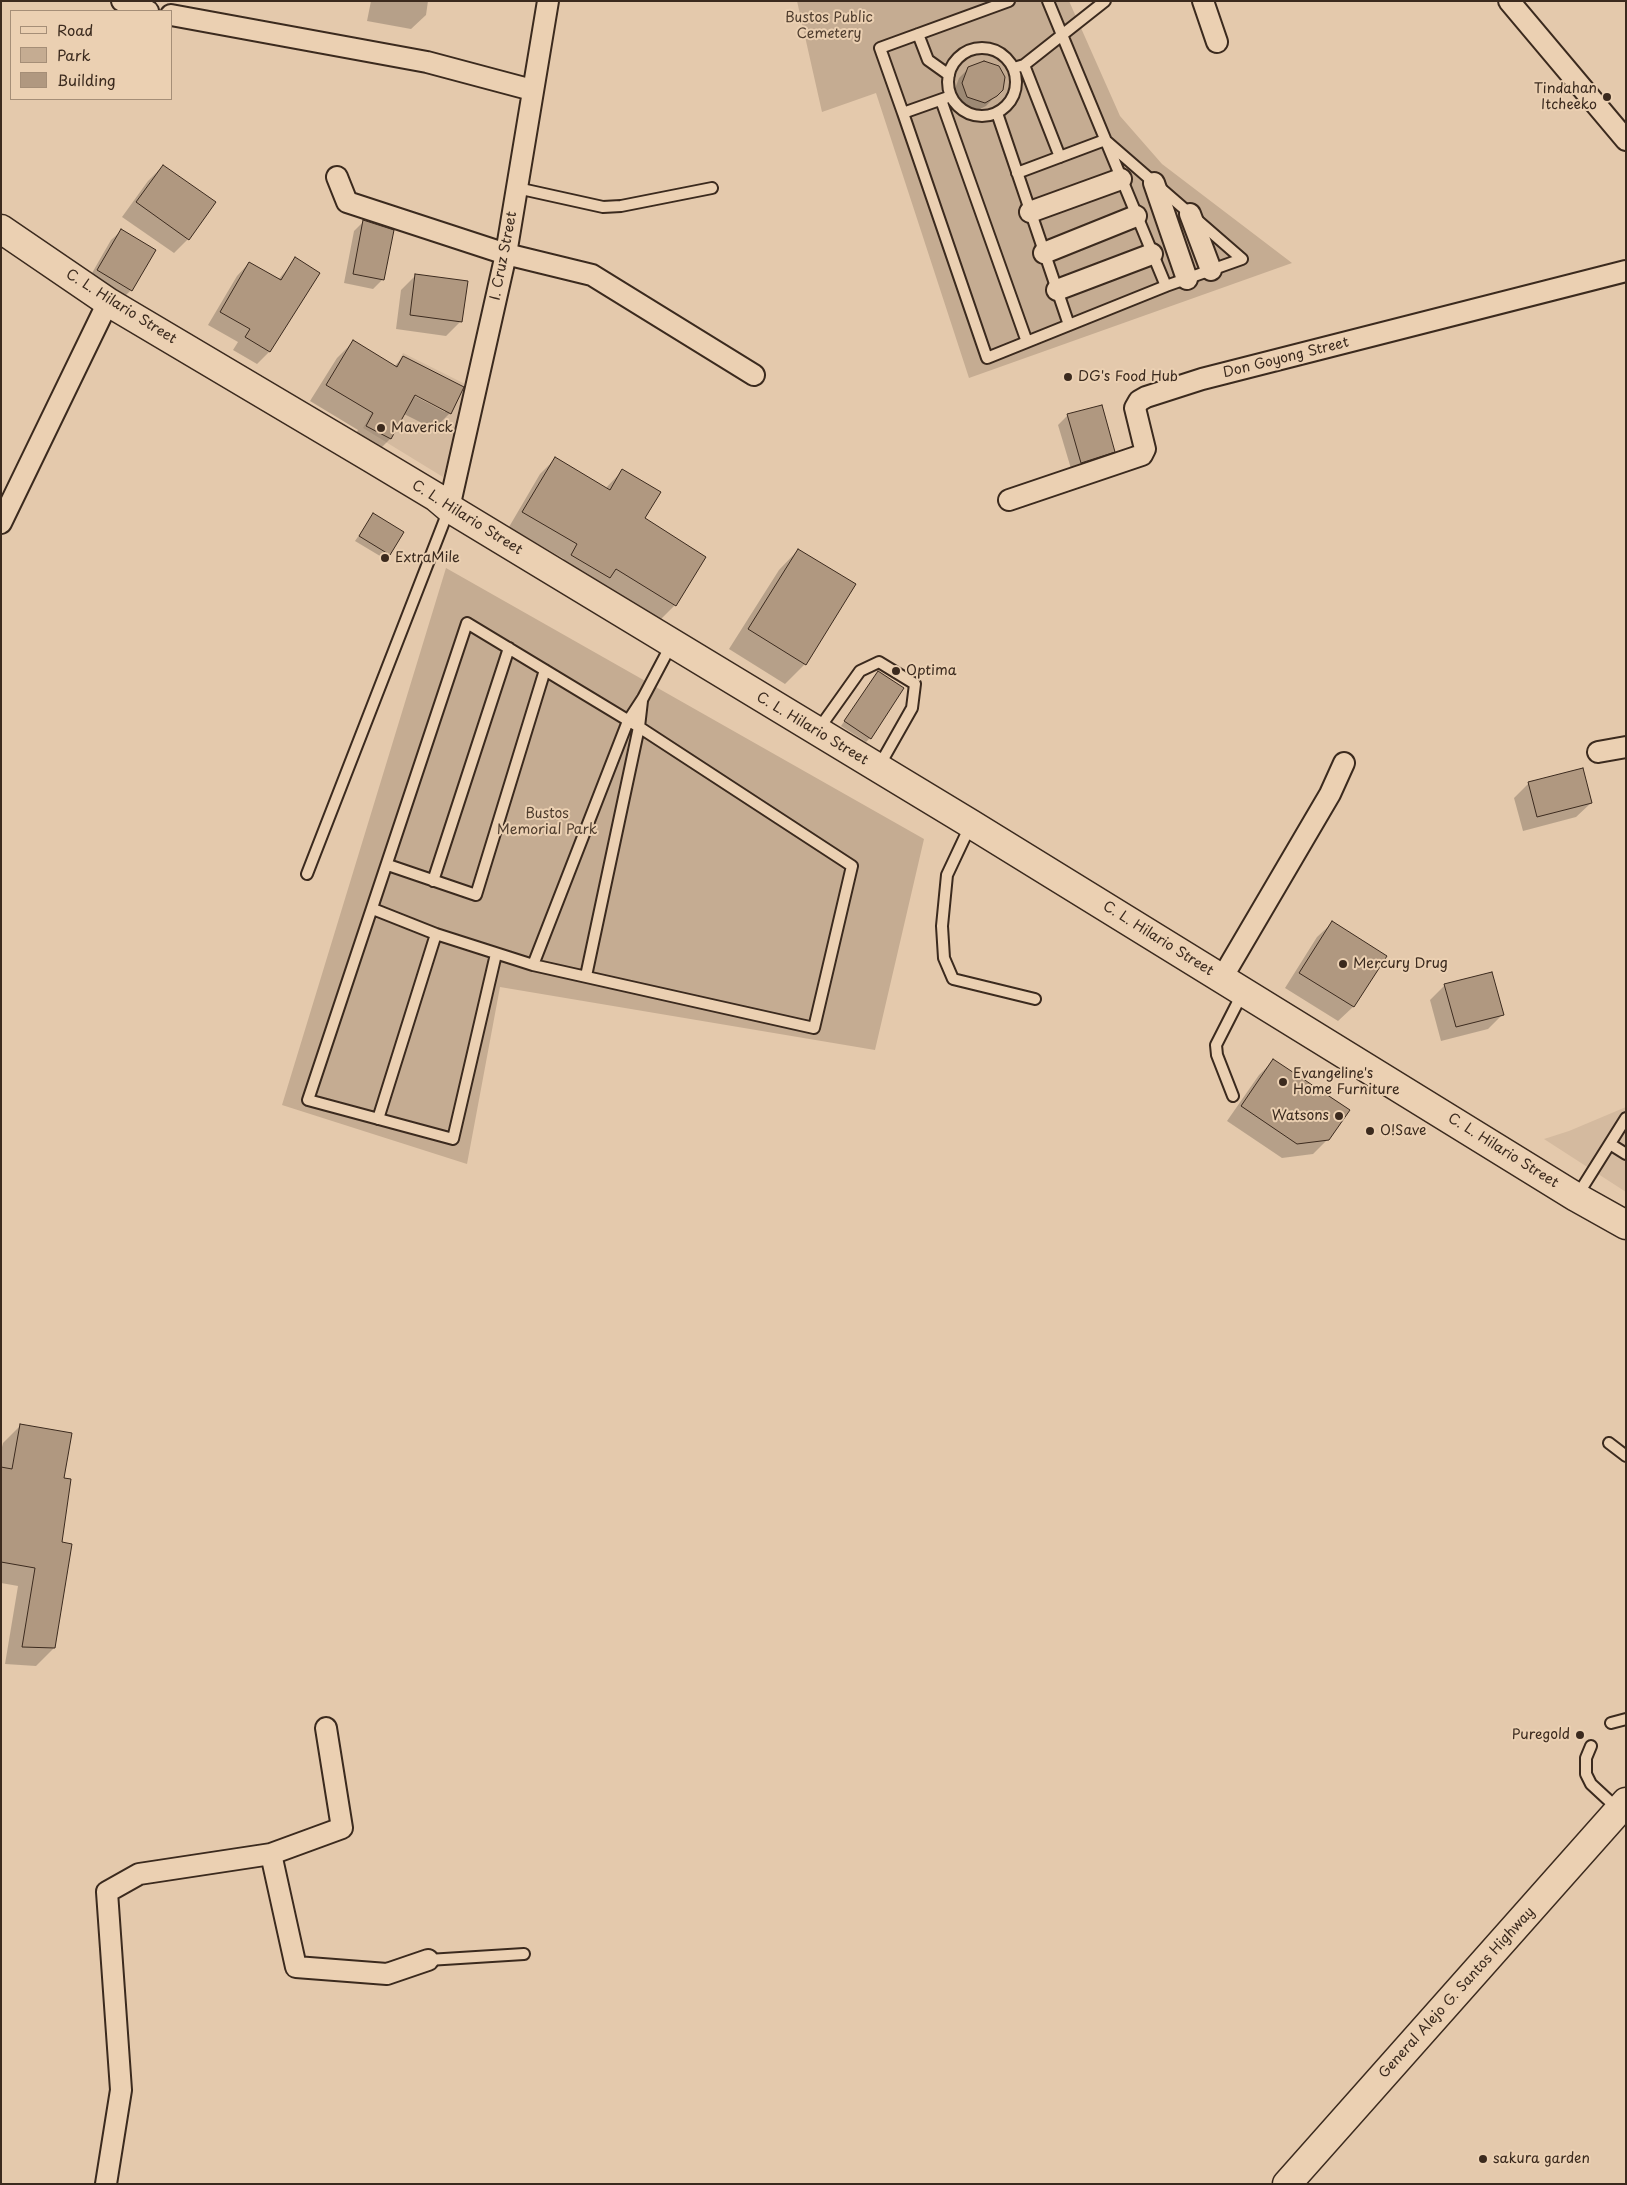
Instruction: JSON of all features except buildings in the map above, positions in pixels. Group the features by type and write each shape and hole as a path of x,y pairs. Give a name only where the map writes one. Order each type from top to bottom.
{"main road":[{"name":"C. L. Hilario Street","path":"1,229 108,302 436,497 449,508 655,632 671,644 971,824 1511,1155 1576,1197 1626,1225"},
{"name":"General Alejo G. Santos Highway","path":"1287,2184 1622,1806"}],"street":[{"path":"122,1 145,10"},
{"name":"I. Cruz Street","path":"449,508 506,254 548,1"},
{"path":"1203,1 1217,42"},
{"path":"1509,1 1626,140"},
{"path":"172,15 426,62 532,90"},
{"path":"337,177 347,202 506,254 592,275 754,375"},
{"path":"1030,212 1121,179"},
{"path":"1154,182 1187,278"},
{"path":"1190,214 1211,270"},
{"path":"1044,253 1136,216"},
{"path":"1057,290 1152,254"},
{"name":"Don Goyong Street","path":"1009,500 1142,455 1145,449 1135,408 1139,401 1146,397 1202,380 1626,271"},
{"path":"1,523 108,302"},
{"path":"1598,752 1626,747"},
{"path":"1233,984 1344,763"},
{"path":"106,2184 122,2090 108,1892 139,1874 271,1854 342,1828 326,1728"},
{"path":"271,1854 296,1968 387,1974 428,1960"}],"lane":[{"path":"1009,1 880,48 987,358 1166,286 1242,259 1105,140"},
{"path":"1048,1 1166,286"},
{"path":"1060,157 1019,67 999,53 978,48 968,51 952,65 948,86 951,96 957,105 965,112 986,116 997,114 1012,99 1016,89 1019,67 1062,36 1105,1"},
{"path":"918,34 928,60 949,76"},
{"path":"903,113 951,96"},
{"path":"941,100 1027,342"},
{"path":"997,114 1069,325"},
{"path":"1017,173 1105,140"},
{"path":"517,188 603,207 620,206 712,188"},
{"path":"306,874 449,508"},
{"path":"373,909 436,934 533,965 814,1028 852,866 628,720 467,623 388,865 373,909 308,1100 453,1139 496,954"},
{"path":"533,965 628,720 643,698 671,644"},
{"path":"433,881 509,648"},
{"path":"817,732 860,671 879,662 915,684 912,708 878,769"},
{"path":"388,865 476,895 545,670"},
{"path":"586,976 639,727 643,698"},
{"path":"971,824 947,874 942,926 944,958 953,979 1035,999"},
{"path":"378,1119 436,934"},
{"path":"1232,1096 1217,1055 1216,1045 1233,984"},
{"path":"1576,1197 1626,1118"},
{"path":"1610,1144 1626,1154"},
{"path":"1609,1443 1626,1456"},
{"path":"1611,1723 1626,1719"},
{"path":"1591,1746 1586,1758 1586,1774 1591,1784 1622,1806"},
{"path":"428,1960 524,1954"}],"shaded area":[{"path":"403,353 469,386 443,477 363,428"},
{"path":"1626,1107 1626,1192 1544,1139 1569,1131"}],"green space":[{"name":"Bustos Public Cemetery","path":"797,1 1069,1 1120,116 1162,164 1292,263 969,378 876,93 822,112"},
{"name":"Bustos Memorial Park","path":"446,568 924,839 875,1050 500,987 467,1164 282,1105"}],"place":[{"name":"Tindahan Itcheeko","path":"1607,97"},
{"name":"DG's Food Hub","path":"1068,377"},
{"name":"Maverick","path":"381,428"},
{"name":"ExtraMile","path":"385,558"},
{"name":"Optima","path":"896,671"},
{"name":"Mercury Drug","path":"1343,964"},
{"name":"Evangeline's Home Furniture","path":"1283,1082"},
{"name":"Watsons","path":"1339,1116"},
{"name":"O!Save","path":"1370,1131"},
{"name":"Puregold","path":"1580,1735"},
{"name":"sakura garden","path":"1483,2159"}]}
